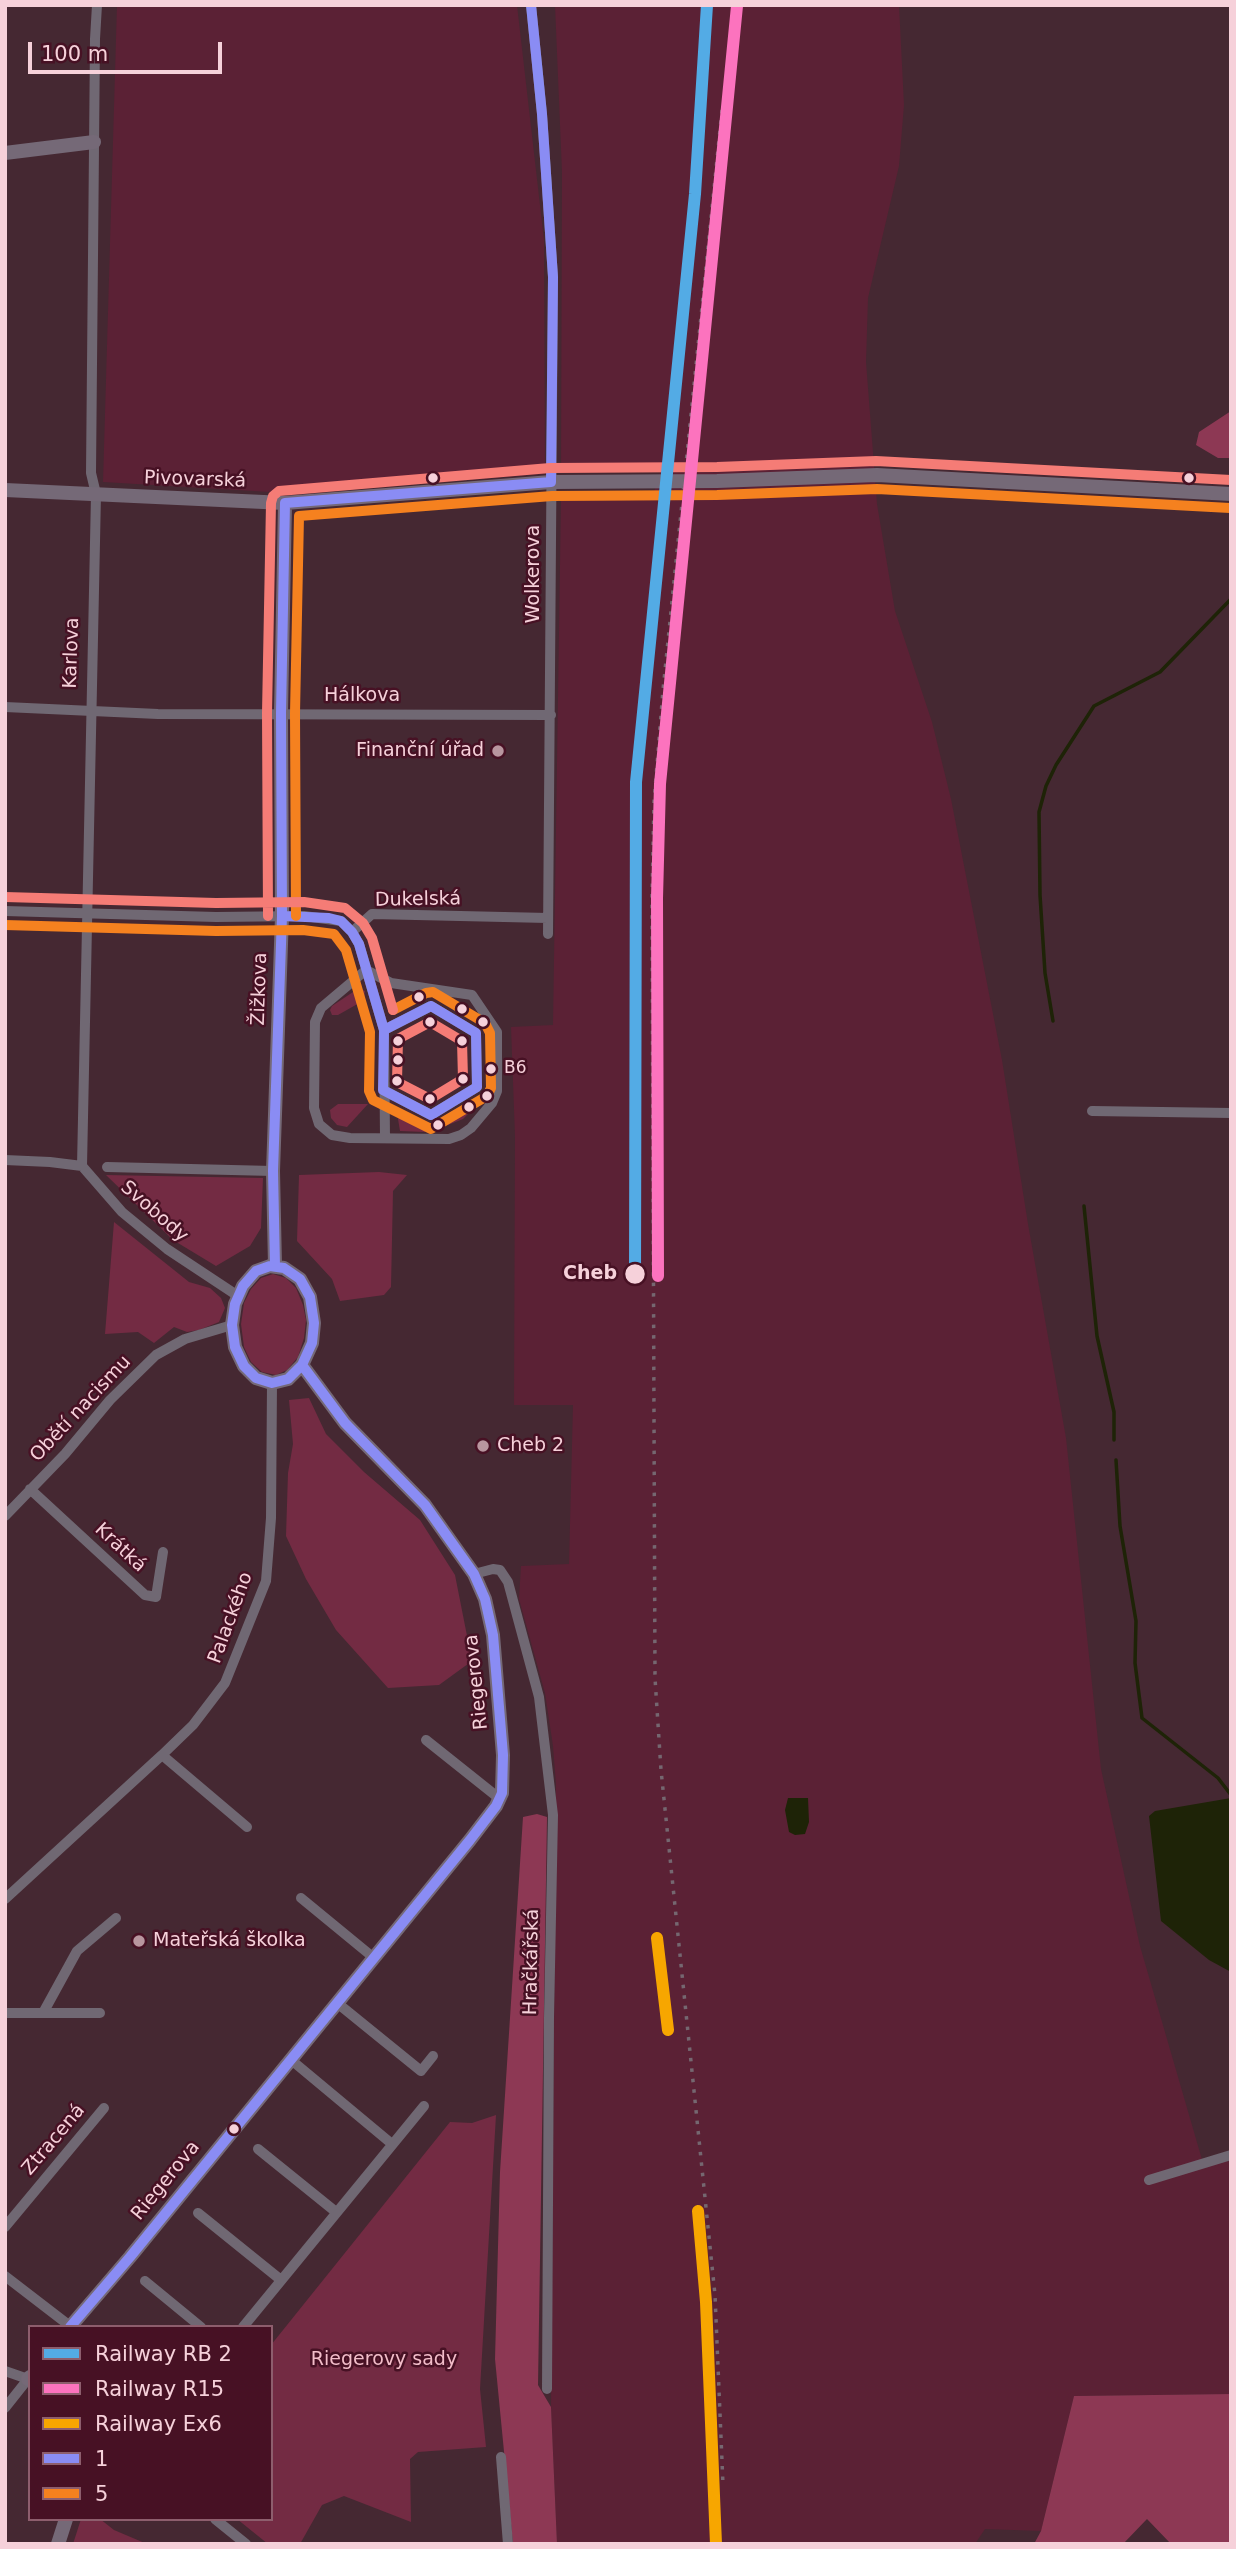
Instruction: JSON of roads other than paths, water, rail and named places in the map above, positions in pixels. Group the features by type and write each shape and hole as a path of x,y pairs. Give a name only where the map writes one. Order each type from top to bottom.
{"street":[{"name":"Karlova","path":"82,1166 96,494 90,473 94,39 97,5"},
{"name":"Wolkerova","path":"531,5 542,114 553,277 548,934"},
{"path":"5,153 93,142"},
{"name":"Pivovarská","path":"5,490 285,503 551,482 717,481 877,475 1231,494"},
{"name":"Žižkova","path":"275,1266 273,1171 282,916 281,713 285,503"},
{"name":"Hálkova","path":"5,708 158,713 551,715"},
{"path":"5,911 282,916 341,921 359,944 384,1030 384,1138"},
{"name":"Dukelská","path":"352,932 372,915 548,918"},
{"path":"366,970 391,984 472,995 497,1032 498,1091 492,1103 471,1128 449,1139 337,1136 324,1130 315,1113 315,1022 329,1000 366,970"},
{"path":"383,1090 431,1115 477,1087 476,1032 431,1006 384,1030"},
{"path":"1092,1111 1231,1113"},
{"path":"5,1160 50,1161 82,1166"},
{"name":"Svobody","path":"82,1166 122,1212 167,1249 238,1296"},
{"name":"Svobody","path":"107,1167 273,1171"},
{"path":"275,1266 294,1273 306,1287 311,1303 313,1337 302,1365 288,1379 272,1383 256,1378 244,1366 235,1347 232,1325 238,1296 253,1274 263,1268 275,1266"},
{"name":"Obětí nacismu","path":"5,1516 65,1454 126,1383 156,1355 185,1339 232,1325"},
{"name":"Riegerova","path":"71,2325 130,2257 374,1958 470,1840 500,1798 504,1765 493,1635 485,1600 474,1574 425,1505 345,1423 302,1365"},
{"name":"Palackého","path":"5,1899 193,1725 225,1684 266,1581 271,1518 272,1383"},
{"name":"Krátká","path":"30,1489 145,1595 156,1597 163,1552"},
{"name":"Hračkářská","path":"474,1574 500,1570 508,1582 539,1697 553,1815 547,2389"},
{"path":"426,1740 500,1798"},
{"path":"162,1755 247,1827"},
{"path":"301,1898 374,1958"},
{"path":"43,2013 77,1951 116,1918"},
{"path":"336,2002 421,2071 433,2056"},
{"path":"5,2013 100,2013"},
{"path":"290,2059 392,2144"},
{"path":"245,2325 424,2106"},
{"name":"Ztracená","path":"5,2227 103,2108"},
{"path":"258,2149 336,2212"},
{"path":"1149,2180 1231,2155"},
{"path":"198,2213 281,2280"},
{"path":"5,2276 69,2325"},
{"path":"145,2281 199,2325"},
{"path":"5,2371 28,2379"},
{"path":"5,2408 28,2380"},
{"path":"500,2457 508,2544"},
{"path":"58,2544 65,2521"},
{"path":"217,2521 246,2544"}],"waterway":[{"path":"1053,1021 1045,973 1040,895 1039,812 1046,786 1056,765 1094,706 1160,672 1231,599"},
{"path":"1084,1206 1097,1336 1114,1412 1114,1440"},
{"path":"1116,1460 1120,1526 1136,1621 1135,1663 1142,1718 1218,1778 1231,1795"}],"railway":[{"path":"722,110 663,690 654,802 652,898 655,1678 661,1770 715,2295 723,2485"}],"rail line":[{"name":"R15","path":"658,1276 657,898 660,784 737,6"},
{"name":"Ex6","path":"657,1938 668,2030"},
{"name":"Ex6","path":"698,2211 706,2302 716,2544"}],"place":[{"name":"Finanční úřad","path":"498,751"},
{"name":"B6","path":"491,1069"},
{"name":"Cheb","path":"635,1274"},
{"name":"Cheb 2","path":"483,1446"},
{"name":"Mateřská školka","path":"139,1941"}],"park label":[{"name":"Riegerovy sady","path":"384,2360"}]}
